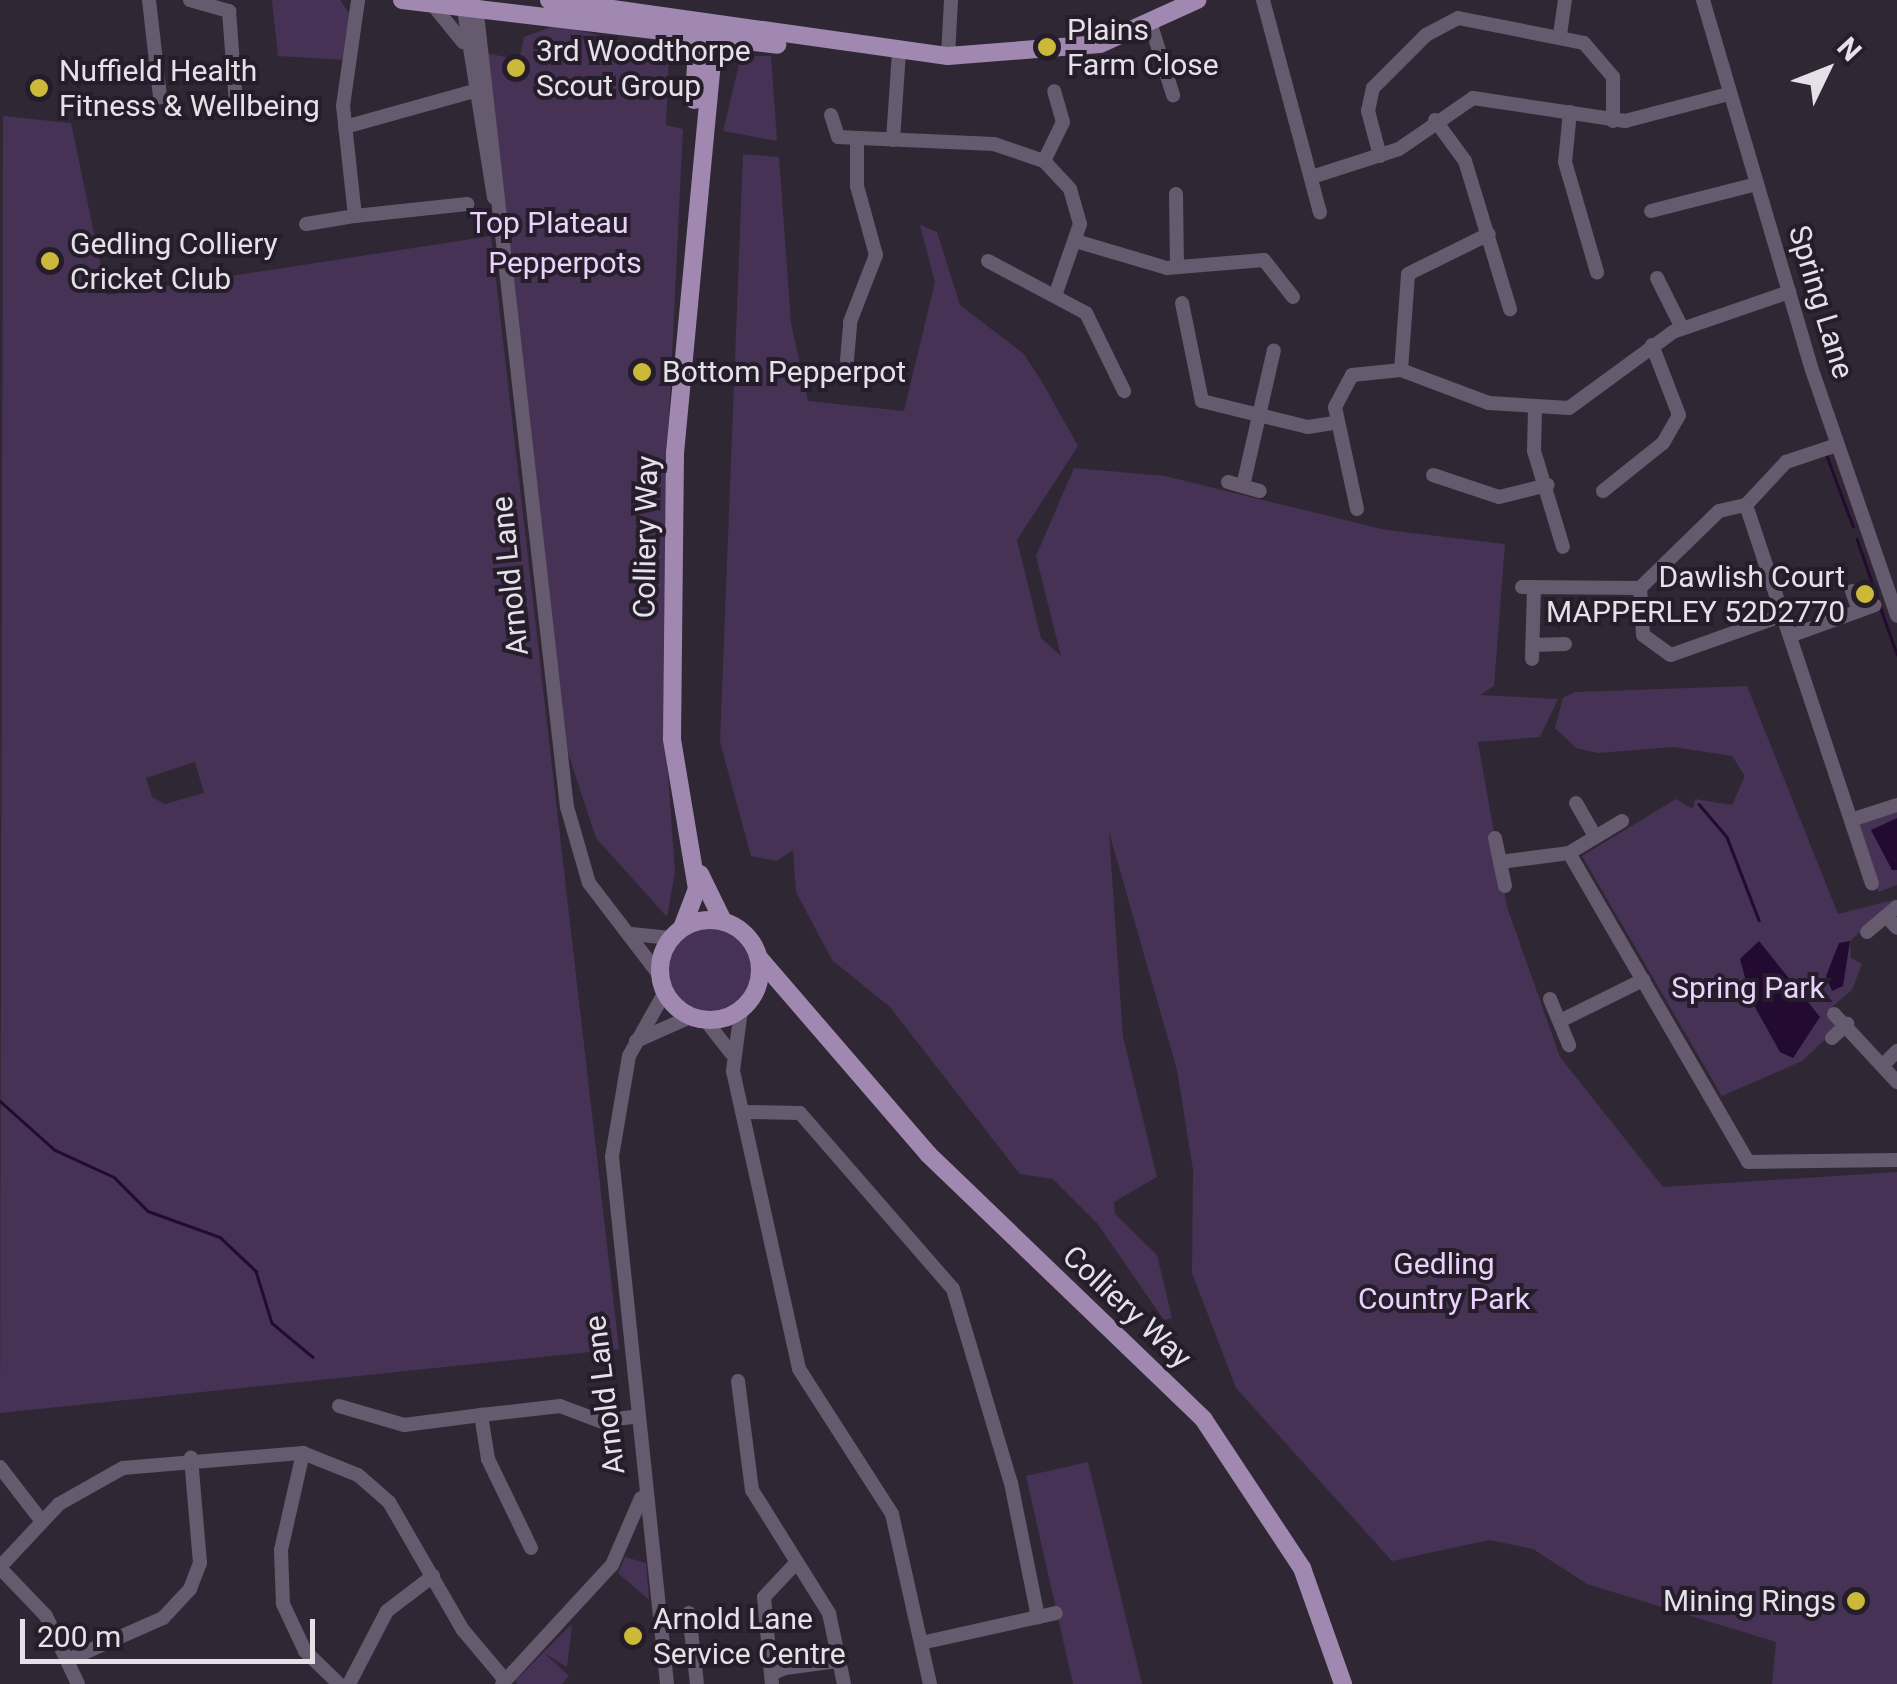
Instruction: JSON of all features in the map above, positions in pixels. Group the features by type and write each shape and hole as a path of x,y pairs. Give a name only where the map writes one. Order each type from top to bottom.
{"main road":[{"path":"402,0 469,2 706,32 948,56 1071,49 1150,22 1198,0"},
{"path":"549,0 706,32"},
{"name":"Colliery Way","path":"706,32 691,210 670,685 695,864 723,921"},
{"name":"Colliery Way","path":"677,933 695,864"},
{"path":"723,921 744,932 759,958 745,1007 698,1019 662,984 677,933 723,921"},
{"name":"Colliery Way","path":"759,958 806,1017 941,1168 1204,1420 1302,1568 1344,1684"},
{"name":"Colliery Way","path":"745,1007 773,999 806,1017"}],"street":[{"path":"149,0 160,98"},
{"path":"190,0 229,5 236,106"},
{"path":"355,216 345,127 358,0"},
{"path":"948,56 951,0"},
{"path":"1263,0 1320,212"},
{"path":"1560,35 1565,0"},
{"name":"Spring Lane","path":"1703,0 1837,445 1897,616"},
{"path":"428,2 454,24 470,56"},
{"name":"Arnold Lane","path":"469,2 474,90 494,198"},
{"name":"Arnold Lane","path":"469,2 567,807 589,883 662,984 636,1042 612,1158 666,1684"},
{"path":"1380,156 1370,94 1426,34 1464,17 1584,43 1610,68 1613,120"},
{"path":"1150,22 1173,67 1174,95"},
{"path":"893,140 899,53"},
{"path":"345,127 474,90"},
{"path":"1318,175 1380,156 1436,120 1487,96 1613,120 1730,94"},
{"path":"1044,160 1063,122 1051,102"},
{"path":"1570,112 1563,151 1592,266"},
{"path":"831,115 834,142 857,138 994,144 1044,160 1074,196 1079,242 1056,293"},
{"path":"1436,120 1465,161 1490,234 1504,302"},
{"path":"847,360 876,255 856,186 857,138"},
{"path":"1652,212 1757,184"},
{"path":"1664,189 1668,206"},
{"path":"1177,264 1182,203"},
{"path":"306,224 467,204"},
{"path":"1401,370 1399,278 1426,259 1490,234"},
{"path":"1079,242 1177,264 1264,260 1284,291"},
{"path":"997,257 1031,288 1056,293 1092,321 1123,372 1124,391"},
{"path":"1666,285 1682,328"},
{"path":"1357,509 1364,487 1338,422 1335,400 1345,381 1368,368 1401,370 1480,401 1535,409 1581,405 1652,346 1682,328 1789,292"},
{"path":"1182,303 1196,330 1202,401 1260,416 1338,422"},
{"path":"1606,484 1663,443 1679,414 1652,346"},
{"path":"1260,490 1236,484 1260,416 1263,366 1274,350"},
{"path":"1535,409 1534,451 1548,485 1554,523 1563,547"},
{"path":"1565,644 1533,652 1528,587 1640,588 1719,512 1746,506 1786,462 1837,445"},
{"path":"1440,483 1508,497 1548,485"},
{"path":"1746,506 1872,884"},
{"path":"1640,588 1644,634 1671,655 1784,615"},
{"path":"1852,590 1860,611"},
{"path":"1790,636 1875,606"},
{"path":"1576,803 1595,836"},
{"path":"1851,820 1897,804"},
{"path":"1500,862 1568,853 1622,821"},
{"path":"1495,838 1505,886"},
{"path":"1568,853 1748,1162 1897,1160"},
{"path":"1867,932 1891,912 1897,928"},
{"path":"625,932 677,933"},
{"path":"1560,1022 1644,980"},
{"path":"1550,999 1569,1045"},
{"path":"745,1007 732,1053 799,1369 889,1506 930,1684"},
{"path":"1834,1014 1891,1057 1897,1082"},
{"path":"636,1042 698,1019 732,1053"},
{"path":"1832,1038 1847,1024"},
{"path":"743,1112 800,1113 953,1288 1011,1483 1038,1616"},
{"path":"738,1381 752,1490 829,1613 844,1684"},
{"path":"339,1406 404,1425 560,1406 600,1421 636,1418"},
{"path":"481,1415 488,1459 531,1548"},
{"path":"78,1684 70,1659 46,1616 0,1567 40,1519 123,1468 191,1457 302,1453 358,1475 389,1502 504,1682 623,1548 644,1487"},
{"path":"302,1453 282,1550 283,1604 305,1651 339,1684"},
{"path":"70,1659 164,1618 190,1589 200,1562 191,1457"},
{"path":"0,1467 40,1519"},
{"path":"623,1548 652,1552"},
{"path":"797,1562 764,1597 771,1679 838,1661"},
{"path":"349,1684 387,1611 433,1576"},
{"path":"922,1643 1056,1612"},
{"path":"689,1613 697,1684"},
{"path":"661,1636 690,1633"}],"green space":[{"path":"272,0 340,0 349,13 346,60 278,56"},
{"path":"557,25 669,53 666,125 683,129 667,459 664,718 675,872 667,917 596,838 565,744 486,53 519,60 524,37"},
{"path":"741,56 771,56 777,141 723,131"},
{"path":"3,116 71,123 107,295 491,236 619,1349 0,1413","holes":["195,762 204,793 165,804 152,797 146,778"]},
{"name":"Gedling Country Park","path":"743,154 779,157 791,323 808,401 904,411 935,282 920,225 937,232 960,305 1024,354 1042,382 1078,446 1017,540 1041,638 1061,656 1036,556 1074,468 1165,476 1386,530 1505,544 1494,686 1480,695 1558,699 1540,737 1478,742 1507,907 1560,1057 1663,1187 1897,1172 1897,1684 1772,1684 1776,1642 1587,1584 1533,1549 1489,1540 1392,1561 1236,1388 1192,1273 1193,1170 1177,1070 1109,832 1123,1037 1157,1177 1114,1202 1115,1214 1157,1255 1172,1318 1164,1320 1097,1223 1053,1179 1020,1174 890,1007 832,960 796,892 793,850 777,861 751,856 720,742"},
{"name":"Spring Park","path":"1747,686 1838,914 1897,899 1850,941 1851,958 1862,964 1852,990 1826,1012 1836,1024 1829,1036 1802,1061 1722,1096 1582,856 1676,799 1693,809 1695,799 1732,805 1745,776 1732,756 1674,747 1598,753 1576,748 1555,728 1563,698 1575,692"},
{"path":"1897,807 1897,885 1878,892 1859,823"},
{"path":"710,926 727,929 741,939 751,953 751,987 741,1001 727,1011 710,1014 693,1011 679,1001 669,987 666,970 669,953 679,939 693,929"},
{"path":"1088,1462 1142,1684 1073,1684 1026,1476"},
{"path":"625,1557 646,1563 649,1600 618,1573"},
{"path":"572,1624 567,1667 544,1653 569,1676 562,1684 517,1684 516,1680"}],"shaded area":[{"path":"1897,818 1897,870 1892,870 1871,830"},
{"path":"1759,941 1820,1017 1793,1058 1780,1052 1751,1000 1740,959"},
{"path":"1850,941 1843,986 1832,991 1826,976 1839,943"}],"waterway":[{"path":"1827,456 1853,526"},
{"path":"1857,539 1878,599"},
{"path":"1880,606 1897,654"},
{"path":"1699,804 1727,837 1759,920"},
{"path":"0,1101 55,1150 114,1177 148,1211 220,1237 256,1271 272,1323 313,1357"}],"place":[{"name":"Plains Farm Close","path":"1047,47"},
{"name":"3rd Woodthorpe Scout Group","path":"516,68"},
{"name":"Nuffield Health Fitness & Wellbeing","path":"39,88"},
{"name":"Gedling Colliery Cricket Club","path":"50,261"},
{"name":"Bottom Pepperpot","path":"642,372"},
{"name":"Dawlish Court MAPPERLEY 52D2770","path":"1865,594"},
{"name":"Mining Rings","path":"1856,1601"},
{"name":"Arnold Lane Service Centre","path":"633,1636"}],"park label":[{"name":"Top Plateau","path":"549,223"},
{"name":"Pepperpots","path":"565,263"}]}
